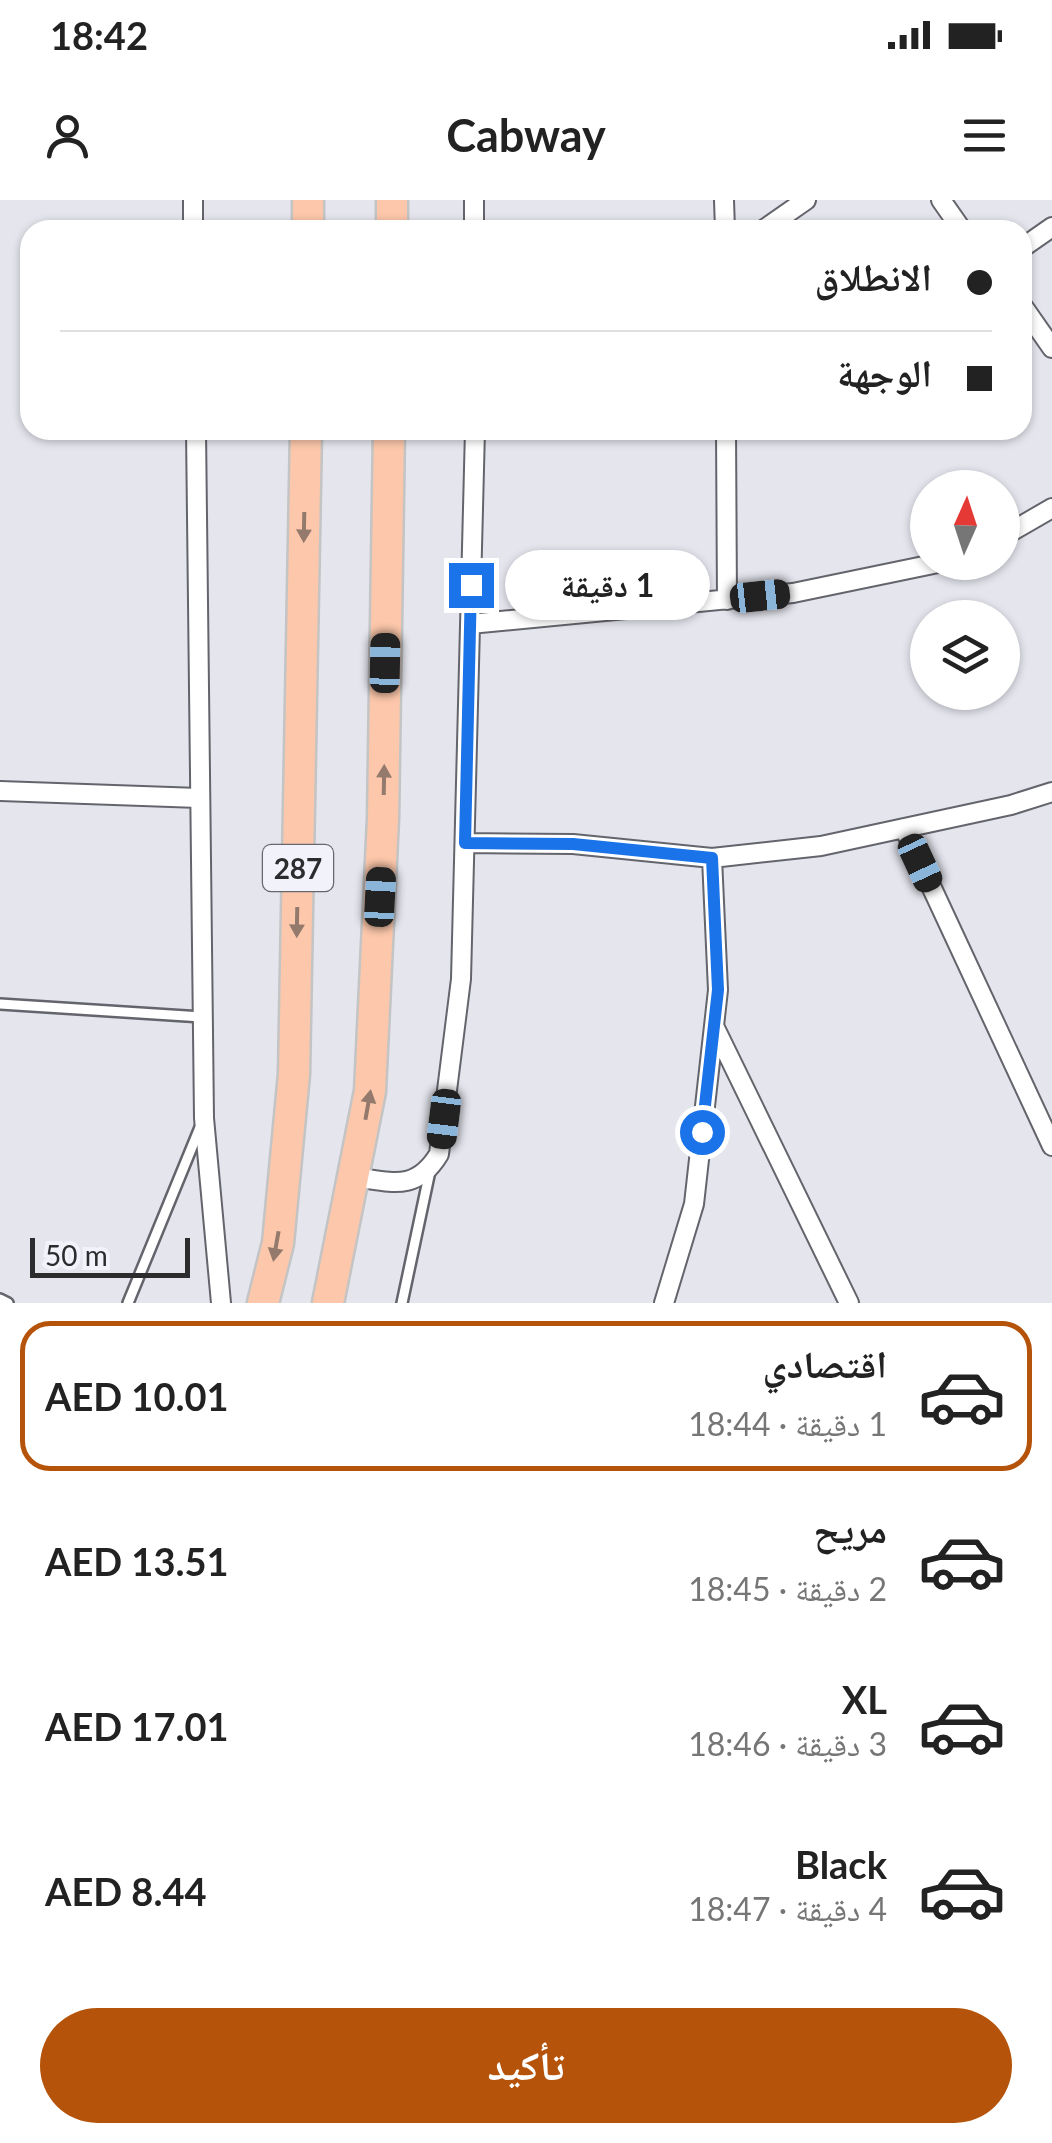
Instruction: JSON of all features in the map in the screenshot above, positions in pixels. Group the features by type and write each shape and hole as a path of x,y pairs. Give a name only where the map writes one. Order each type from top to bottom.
{"highway":[{"name":"287","path":"263,1303 278,1243 294,1074 306,440"},
{"path":"328,1303 370,1092 383,819 389,440"}],"street":[{"path":"777,220 806,200"},
{"path":"1032,319 1052,348"},
{"path":"196,440 204,1118 221,1303"},
{"path":"354,1177 405,1184 430,1168 439,1154 462,979 475,440"},
{"path":"726,440 728,600"},
{"path":"1020,527 1052,508"},
{"path":"470,624 794,593 910,569"},
{"path":"0,791 199,798"},
{"path":"465,843 573,844 712,858 821,846 1011,805 1052,792"},
{"path":"904,828 1052,1146"},
{"path":"664,1303 694,1204 718,990 712,858"},
{"path":"714,1026 849,1303"}],"lane":[{"path":"0,1004 202,1017"},
{"path":"128,1303 204,1118"},
{"path":"402,1303 430,1168"},
{"path":"0,1299 8,1303"}],"route":[{"path":"471,585 465,843 573,844 712,858 718,990 702,1132"}]}
